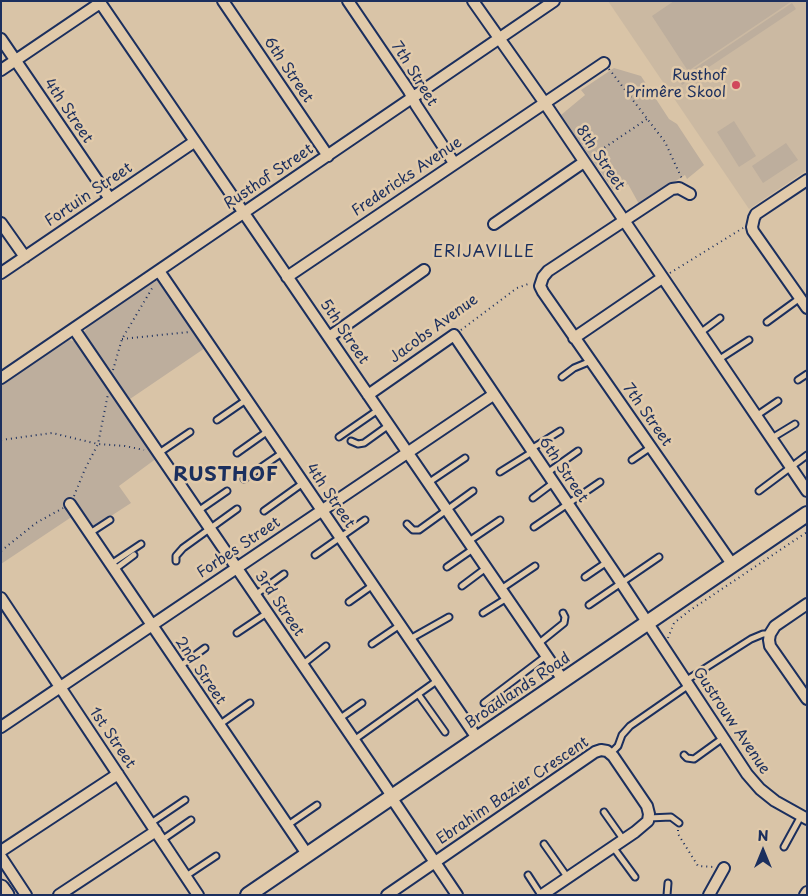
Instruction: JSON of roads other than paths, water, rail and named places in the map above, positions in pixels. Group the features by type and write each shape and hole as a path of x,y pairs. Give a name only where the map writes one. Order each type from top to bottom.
{"main road":[{"name":"Broadlands Road","path":"248,895 807,514"},
{"path":"1,888 6,895"}],"street":[{"name":"6th Street","path":"223,1 328,156"},
{"name":"7th Street","path":"348,1 409,91 454,163"},
{"name":"8th Street","path":"473,1 544,102 807,491"},
{"name":"Rusthof Street","path":"1,378 554,1"},
{"path":"1,70 100,2"},
{"name":"5th Street","path":"100,2 563,680"},
{"name":"4th Street","path":"1,39 110,199"},
{"name":"Fredericks Avenue","path":"287,277 604,63"},
{"name":"Fortuin Street","path":"1,274 194,142"},
{"path":"494,224 584,162"},
{"path":"807,180 756,214 752,222 753,231 807,308"},
{"path":"624,220 672,189 679,188 690,194"},
{"name":"7th Street","path":"624,220 548,271 541,281 543,292 732,564"},
{"path":"1,222 25,257"},
{"path":"329,337 424,270"},
{"name":"4th Street","path":"158,271 477,738"},
{"path":"574,338 662,278"},
{"name":"3rd Street","path":"74,329 340,719 457,895"},
{"name":"6th Street","path":"454,335 647,622"},
{"name":"Jacobs Avenue","path":"368,395 454,335"},
{"name":"Forbes Street","path":"1,727 494,394"},
{"name":"2nd Street","path":"70,504 307,854"},
{"name":"1st Street","path":"2,601 198,895"},
{"path":"807,604 774,626 770,634 770,646 807,699"},
{"name":"Gustrouw Avenue","path":"647,622 746,774 775,801 804,818"},
{"name":"Ebrahim Bazier Crescent","path":"387,895 595,752 604,750 611,753 647,806 649,818"},
{"path":"1,850 118,774"},
{"path":"542,895 624,840 646,824 649,818"},
{"path":"59,895 71,892 153,827"},
{"path":"1,858 26,895"},
{"path":"709,895 724,868"}],"lane":[{"path":"767,322 800,298"},
{"path":"700,333 720,318"},
{"path":"718,360 749,340"},
{"path":"562,377 574,368 591,361"},
{"path":"798,380 807,374"},
{"path":"217,420 246,400"},
{"path":"756,416 778,401"},
{"path":"339,437 378,410"},
{"path":"772,438 795,424"},
{"path":"351,441 358,444 364,443 388,425"},
{"path":"237,453 268,431"},
{"path":"500,472 560,431"},
{"path":"158,453 190,432"},
{"path":"632,460 651,447"},
{"path":"546,473 578,451"},
{"path":"244,479 283,453"},
{"path":"759,491 807,455"},
{"path":"428,483 465,458"},
{"path":"534,527 600,482"},
{"path":"264,511 303,483"},
{"path":"533,498 553,483"},
{"path":"198,511 227,491"},
{"path":"407,524 413,530 419,530 473,491"},
{"path":"176,561 176,556 183,548 237,509"},
{"path":"90,534 110,520"},
{"path":"315,555 365,520"},
{"path":"447,567 500,520"},
{"path":"112,567 141,544"},
{"path":"112,567 134,555"},
{"path":"589,605 659,557"},
{"path":"585,577 607,562"},
{"path":"483,613 535,566"},
{"path":"462,586 486,568"},
{"path":"255,595 284,574"},
{"path":"349,602 373,585"},
{"path":"237,632 267,613"},
{"path":"538,644 564,623 565,617 563,613"},
{"path":"410,639 449,617"},
{"path":"372,644 400,625"},
{"path":"611,753 618,746 622,735 630,726 687,683 751,639 763,634 770,634"},
{"path":"302,665 326,646"},
{"path":"179,667 205,648"},
{"path":"484,703 546,656"},
{"path":"354,740 438,680"},
{"path":"418,694 445,732"},
{"path":"219,725 250,702"},
{"path":"340,719 362,703"},
{"path":"684,755 687,758 694,758 723,738"},
{"path":"153,827 185,800"},
{"path":"288,826 317,805"},
{"path":"604,812 624,840"},
{"path":"649,818 671,817 679,823"},
{"path":"784,847 804,818"},
{"path":"162,840 190,820"},
{"path":"544,844 568,878"},
{"path":"613,847 634,876"},
{"path":"186,876 216,856"},
{"path":"528,875 542,895"},
{"path":"667,895 668,883"}],"place":[{"name":"Rusthof Primêre Skool","path":"736,85"}],"district":[{"name":"ERIJAVILLE","path":"484,253"},
{"name":"RUSTHOF","path":"226,475"}]}
